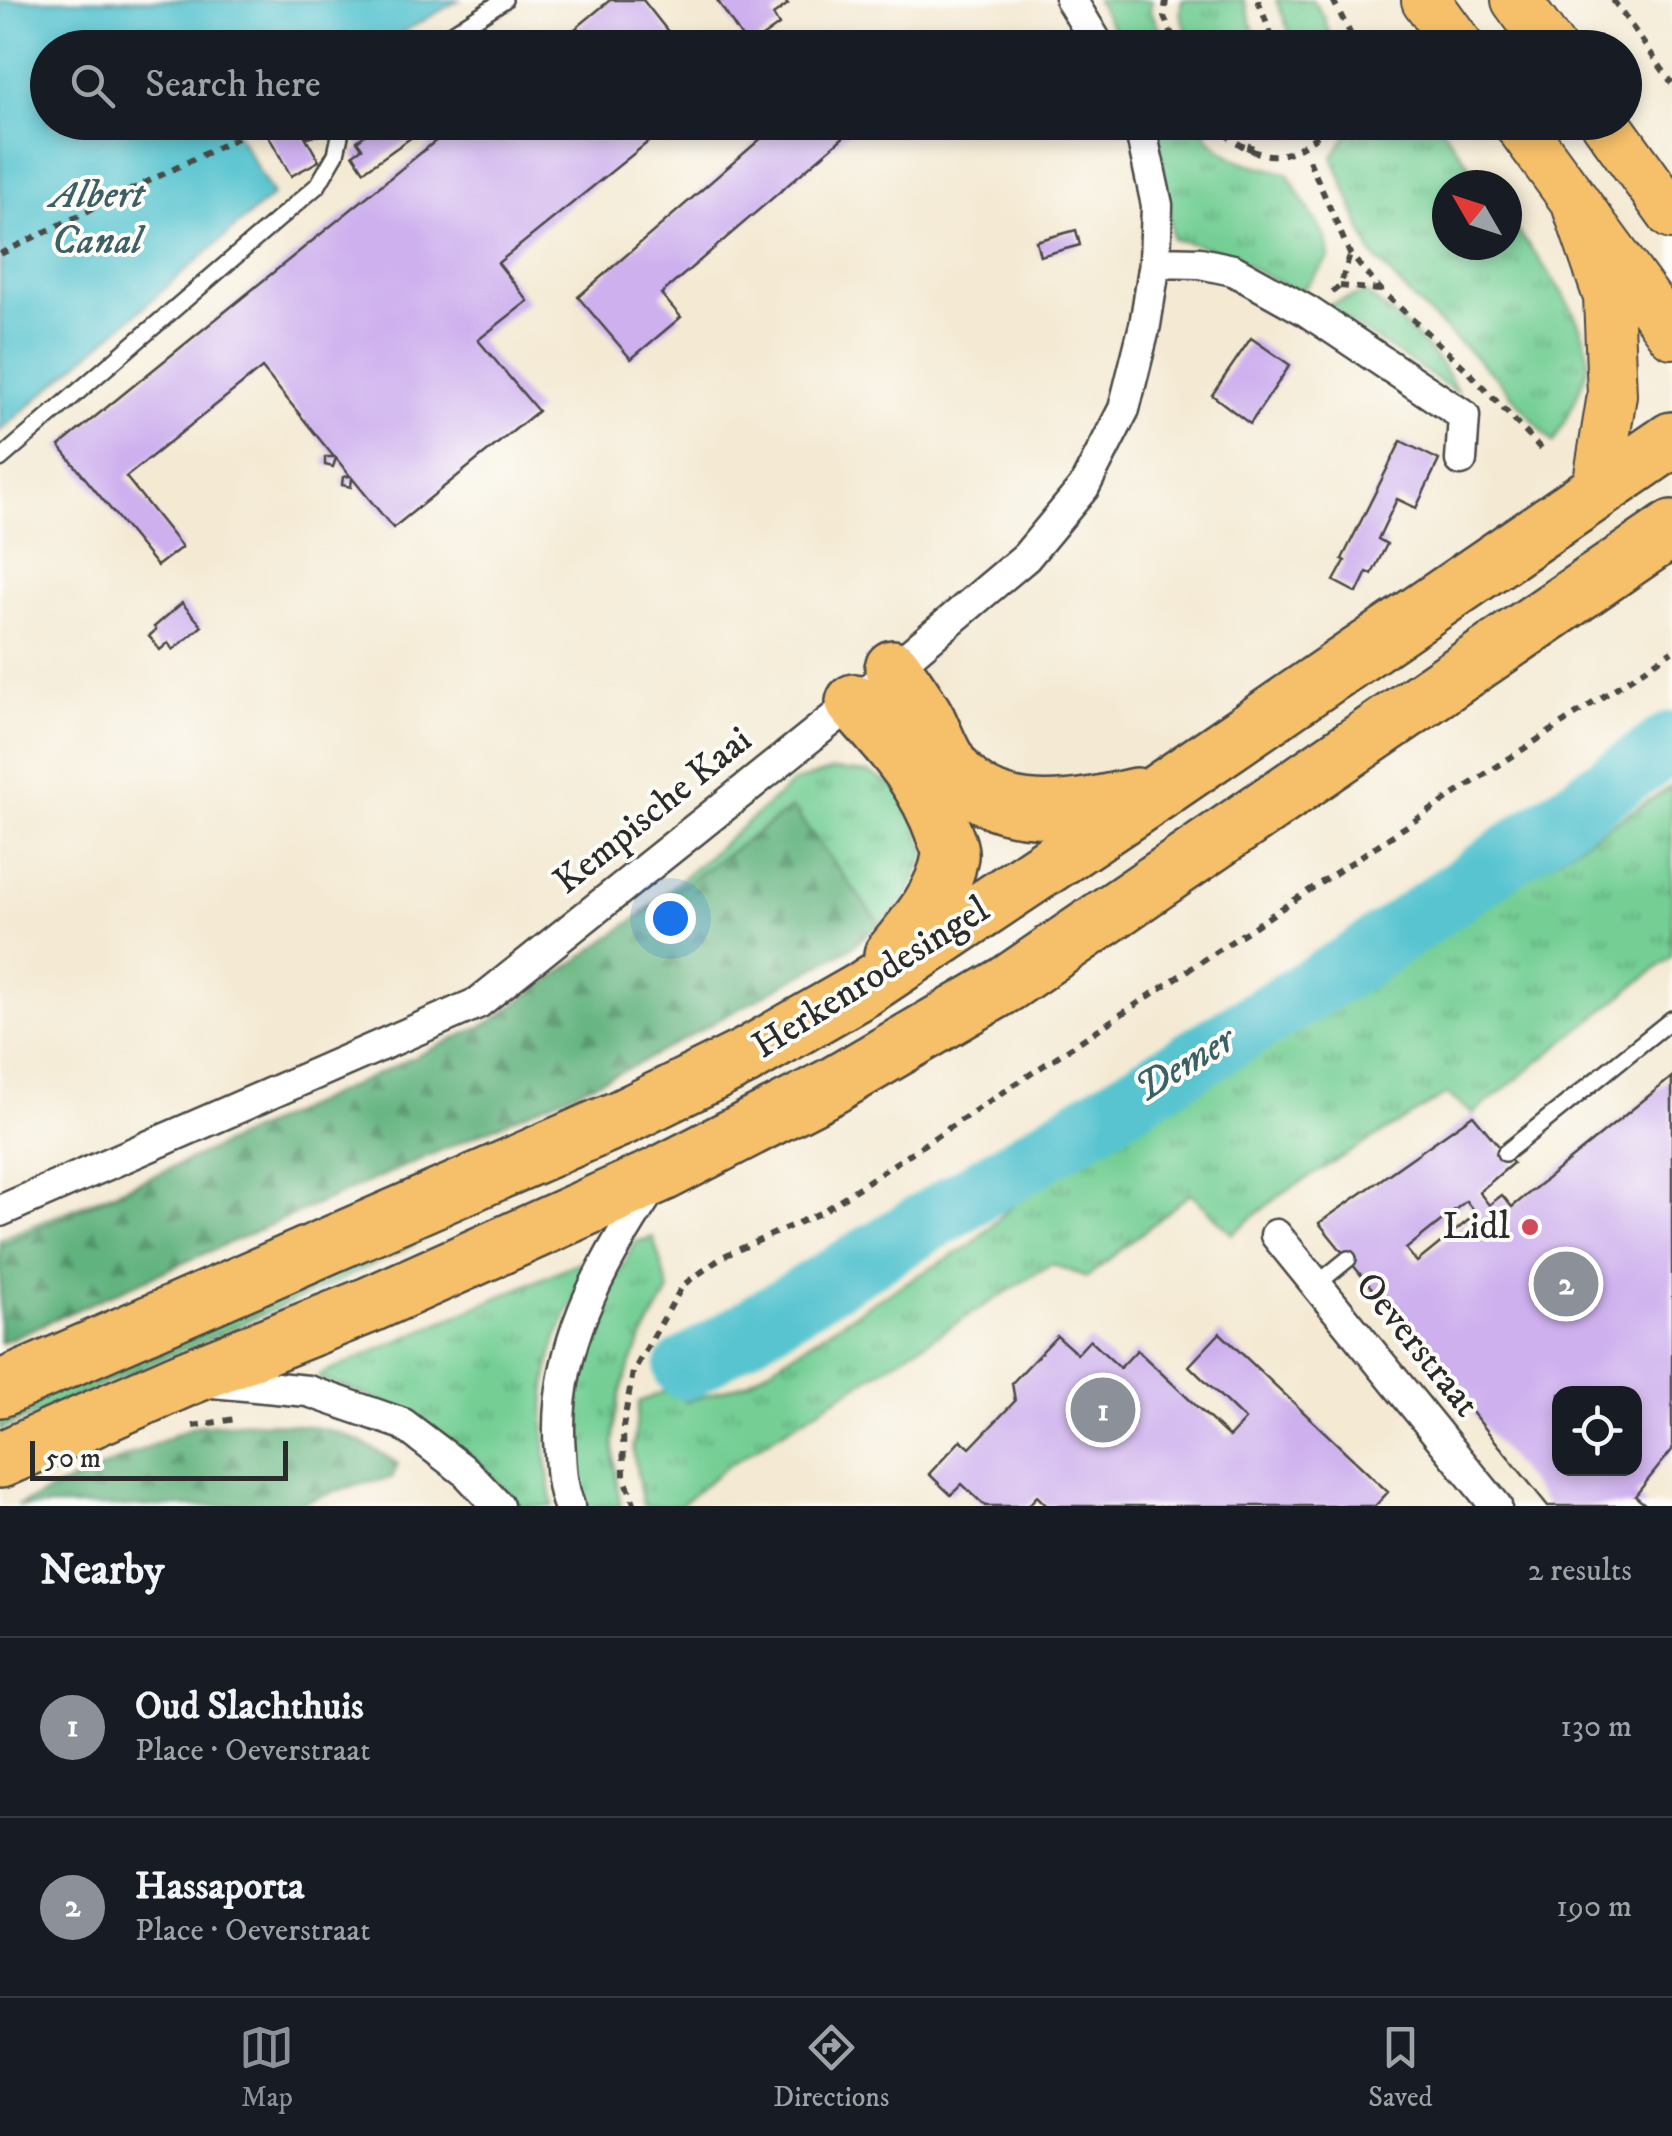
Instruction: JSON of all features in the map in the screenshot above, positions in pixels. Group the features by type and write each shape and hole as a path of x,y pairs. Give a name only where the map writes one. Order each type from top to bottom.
{"highway":[{"name":"Herkenrodesingel","path":"0,1389 621,1118 745,1057 862,990 1672,440"},
{"name":"Herkenrodesingel","path":"0,1460 186,1403 369,1305 661,1174 832,1086 1007,984 1672,529"},
{"path":"873,685 926,716 952,768 980,795 1011,807 1072,810 1163,789"},
{"path":"862,990 923,918 942,882 951,852 933,800 902,758 873,685"}],"main road":[{"path":"1426,0 1448,30"},
{"path":"1516,0 1537,30"},
{"path":"1530,140 1672,334"},
{"path":"1618,140 1668,207"},
{"path":"1575,201 1608,297 1612,395 1596,492"}],"street":[{"path":"1072,0 1090,30"},
{"name":"Kempische Kaai","path":"0,1211 478,1003 873,685 1026,556 1084,488 1124,408 1145,325 1155,262 1157,205 1143,140"},
{"path":"1155,262 1233,270 1307,311 1464,416 1461,460"},
{"path":"569,1506 562,1490 557,1417 570,1341 613,1248 661,1174"},
{"name":"Oeverstraat","path":"1276,1235 1496,1506"},
{"path":"186,1403 308,1391 403,1424 466,1472 498,1506"}],"lane":[{"path":"457,30 504,0"},
{"path":"0,458 318,184 336,154 339,140"},
{"path":"1504,1154 1672,1019"},
{"path":"1316,1285 1348,1258"}],"path":[{"path":"1166,0 1164,17 1170,30"},
{"path":"1258,0 1269,30"},
{"path":"1333,0 1348,30"},
{"path":"1612,0 1634,30"},
{"path":"1642,42 1672,83"},
{"path":"0,254 233,140"},
{"path":"1236,140 1248,150 1286,154 1309,140"},
{"path":"1248,150 1253,140"},
{"path":"1309,160 1350,254 1381,290 1468,371 1544,452"},
{"path":"1350,254 1340,286 1381,290"},
{"path":"636,1506 624,1475 623,1427 633,1372 683,1286 724,1256 820,1213 1672,651"},
{"path":"186,1403 245,1417"}],"green space":[{"path":"1096,0 1152,0 1150,9 1159,30 1114,30"},
{"path":"1182,0 1244,0 1254,30 1186,30 1180,13"},
{"path":"1276,0 1312,0 1324,16 1328,30 1289,30"},
{"path":"1158,140 1212,140 1236,159 1287,173 1327,240 1329,258 1300,294 1218,250 1172,239"},
{"path":"1344,140 1451,140 1473,170 1432,170 1432,260 1522,260 1522,237 1568,304 1585,341 1588,357 1584,376 1553,443 1497,378 1414,300 1371,253 1333,157"},
{"path":"1366,293 1429,351 1458,393 1324,306"},
{"path":"833,770 869,773 903,790 926,852 906,900 880,924 792,808 638,917 794,782"},
{"path":"1672,786 1672,956 1473,1114 1447,1094 1281,1194 1232,1234 1191,1193 1087,1277 1051,1264 726,1467 679,1506 643,1506 633,1450 639,1402 672,1388 685,1402 748,1382 971,1245 1018,1200"},
{"path":"792,808 880,924 849,949 636,1065 0,1343 0,1246 489,1023"},
{"path":"174,1167 0,1246 0,1239"},
{"path":"461,1212 463,1217 394,1255 0,1430 0,1413"},
{"path":"653,1237 669,1291 640,1344 621,1393 614,1444 621,1506 587,1506 575,1434 582,1370 591,1338 635,1242"},
{"path":"593,1256 558,1335 547,1377 545,1442 553,1506 520,1506 475,1459 430,1426 380,1400 319,1379 320,1375"},
{"path":"254,1422 330,1430 362,1442 398,1464 392,1478 291,1506 17,1506 195,1426"}],"water":[{"name":"Albert Canal","path":"0,0 459,0 407,30 30,30 30,140 241,140 273,195 0,431"}],"building":[{"path":"610,0 643,0 667,30 574,30"},
{"path":"717,0 784,0 788,4 773,15 779,25 772,30 737,30"},
{"path":"271,140 307,140 319,161 291,176"},
{"path":"408,140 364,171 353,154 362,148 357,141"},
{"path":"437,140 651,140 498,263 528,301 478,340 538,411 393,528 352,478 351,487 342,485 343,477 350,476 336,458 333,467 325,465 325,457 334,457 262,368 126,477 182,547 157,566 59,446"},
{"path":"759,140 840,140 661,294 681,317 631,359 578,297"},
{"path":"1076,230 1080,245 1040,256 1036,241"},
{"path":"1251,338 1290,365 1250,424 1212,395"},
{"path":"1401,441 1439,460 1416,508 1397,499 1378,539 1387,544 1357,593 1334,581"},
{"path":"182,603 202,626 173,650 168,643 160,650 149,636"},
{"path":"1672,1077 1672,1450 1635,1496 1647,1506 1548,1506 1319,1223 1473,1115 1513,1163 1479,1192 1489,1205 1502,1195 1512,1207","holes":["1466,1201 1476,1214 1417,1262 1406,1249"]},
{"path":"1220,1333 1388,1492 1375,1506 1047,1506 1037,1496 1028,1506 985,1506 962,1484 951,1495 929,1474 961,1440 970,1448 1015,1401 1012,1383 1057,1336 1077,1354 1090,1340 1120,1368 1137,1350 1229,1437 1245,1420 1189,1366"}],"waterway":[{"name":"Demer","path":"685,1369 1360,959 1672,742"}],"place":[{"name":"Lidl","path":"1530,1227"},
{"name":"Hassaporta","path":"1566,1284"},
{"name":"Oud Slachthuis","path":"1103,1410"}]}
